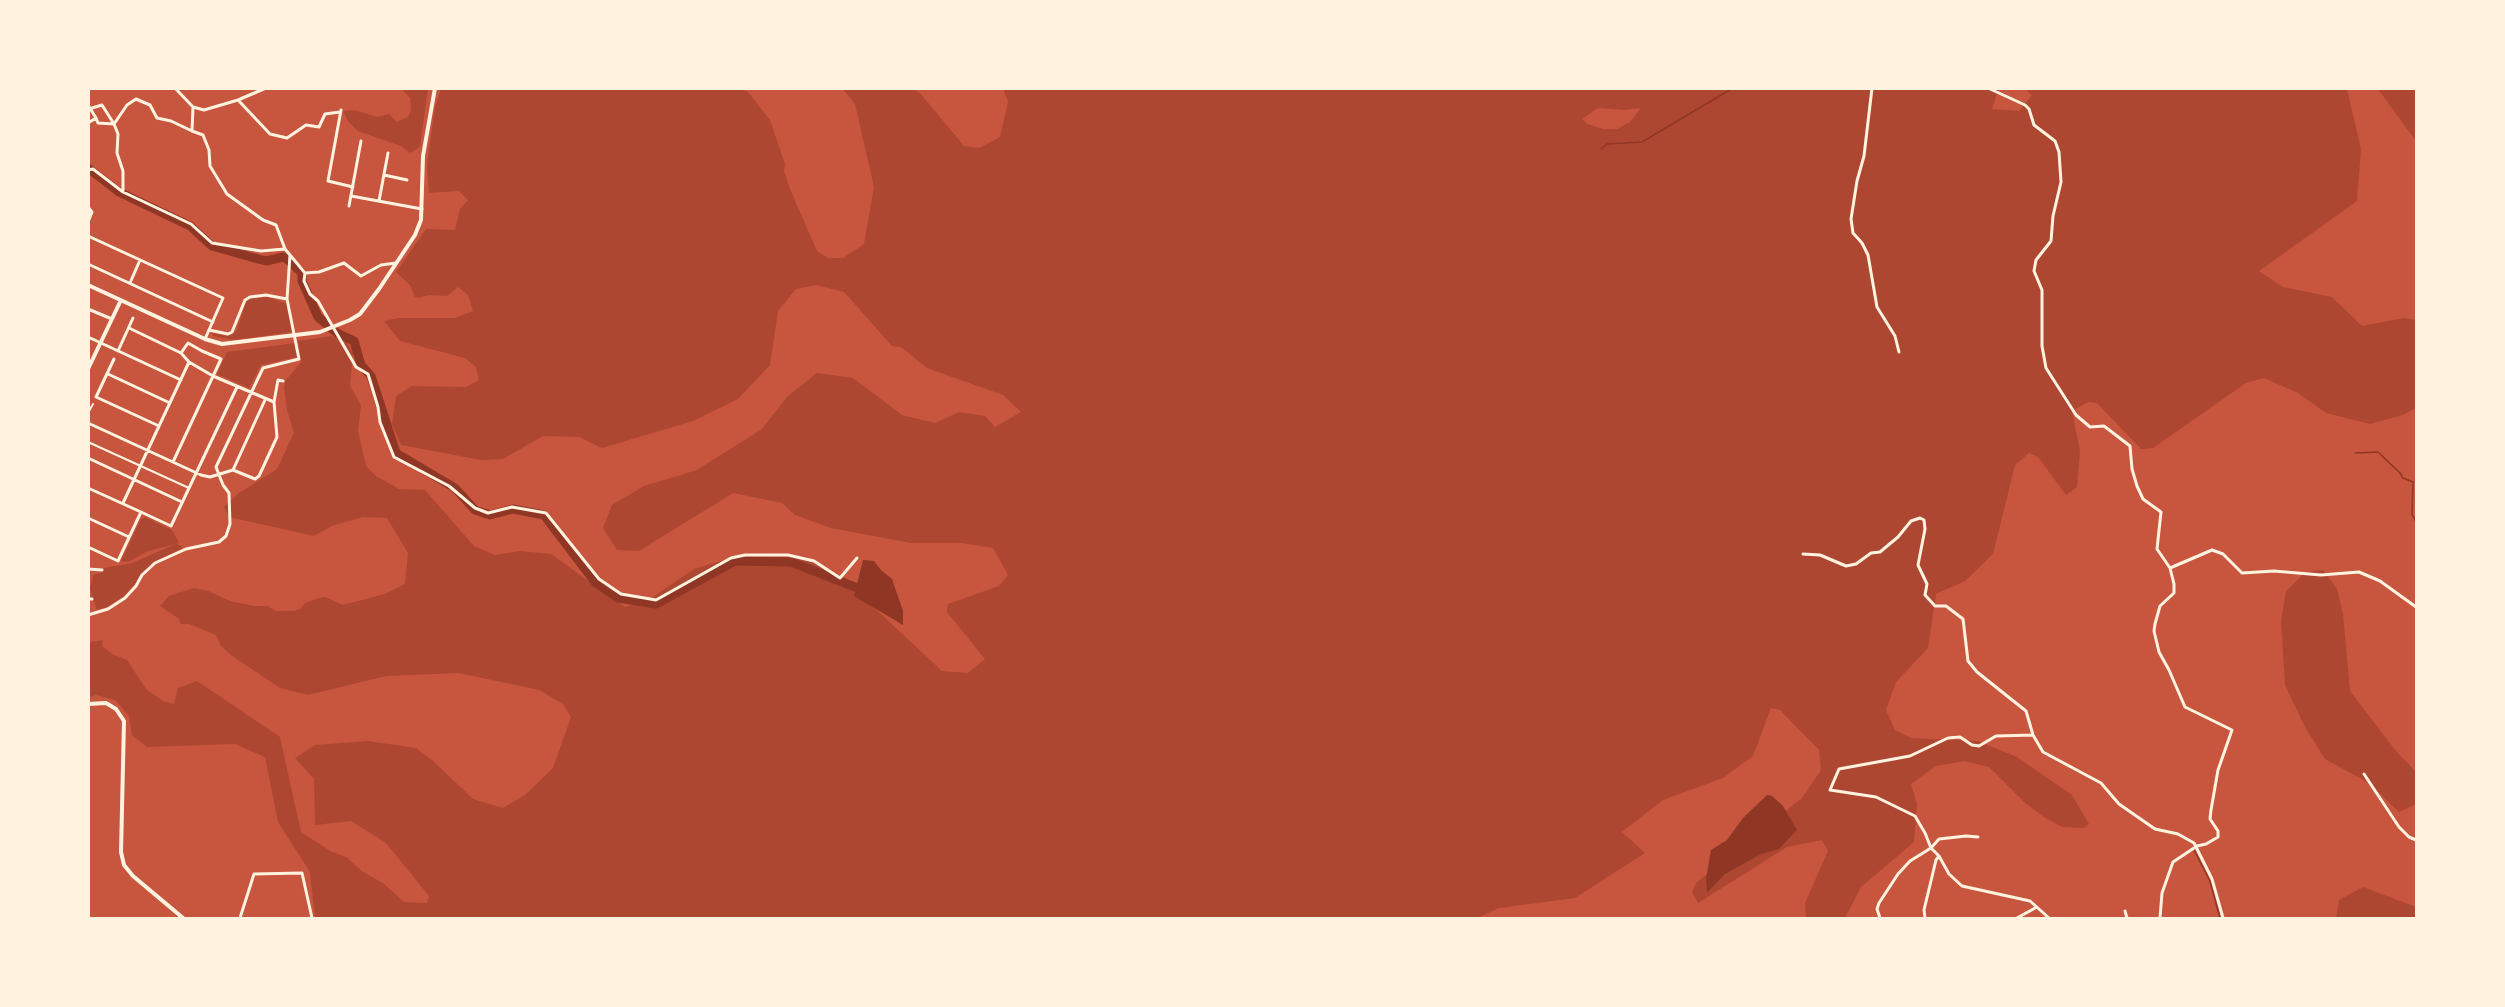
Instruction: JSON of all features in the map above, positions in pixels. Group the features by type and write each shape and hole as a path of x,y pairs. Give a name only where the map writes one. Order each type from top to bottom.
{"street":[{"path":"175,88 193,107 204,110 238,100 266,88"},
{"path":"88,285 205,339 232,345 320,332 350,320 369,304 415,235 421,220 423,156 435,88"},
{"path":"1872,88 1864,156 1857,181 1851,219 1853,233 1862,243 1868,255 1877,307 1895,336 1899,352"},
{"path":"1988,88 2025,105 2034,125 2055,141 2059,152 2061,182 2053,216 2051,241 2036,260 2034,271 2042,290 2042,346 2046,368 2076,416 2090,427 2104,426 2130,446 2132,469 2137,486 2144,499 2161,512 2157,549 2170,568 2175,588 2160,606 2154,628 2159,652 2185,707 2232,730 2218,770 2211,810 2210,819 2218,831 2218,837 2197,846 2170,866 2162,893 2160,918"},
{"path":"88,615 108,609 124,598 155,563 186,549 219,542 226,536 230,524 228,493 216,467 263,368 299,359 287,299 289,259 276,225 262,220 227,194 210,166 209,150 203,135 171,121 157,118 150,105 136,99 127,105 114,124"},
{"path":"238,100 270,134 276,137 287,138 306,125 319,128 325,114 340,111 328,181 353,187"},
{"path":"114,124 98,123 90,106 102,105 114,124 119,136 117,153 123,171 123,192"},
{"path":"192,131 193,107"},
{"path":"88,123 96,118"},
{"path":"349,206 361,141"},
{"path":"380,201 388,153"},
{"path":"88,170 93,169 123,192 192,224 212,243 261,251 285,249"},
{"path":"384,175 407,180"},
{"path":"351,196 422,209"},
{"path":"88,207 92,212 88,222"},
{"path":"88,236 223,298 205,339"},
{"path":"289,259 305,273 319,272 344,264 360,276 381,265 396,263"},
{"path":"130,283 140,260"},
{"path":"88,264 213,322"},
{"path":"305,273 304,281 310,294 318,301 356,367 368,374 378,407 380,423 394,457 449,486 475,508 488,513 512,507 546,513 599,579 621,594 656,600 731,558 745,555 788,555 814,561 840,578 857,558"},
{"path":"209,330 232,332 247,298 266,295 287,299"},
{"path":"89,367 121,300"},
{"path":"88,309 112,319"},
{"path":"118,351 133,318"},
{"path":"129,328 181,352 189,362 213,376 274,402"},
{"path":"88,337 181,380"},
{"path":"173,462 221,359 188,343 181,352"},
{"path":"114,359 96,397 159,426"},
{"path":"123,503 189,362"},
{"path":"108,374 170,403"},
{"path":"88,423 196,473 210,477 233,470 255,479 259,476 278,433 274,402 278,380 283,381"},
{"path":"88,488 171,526 237,387"},
{"path":"233,470 265,400"},
{"path":"88,412 93,404"},
{"path":"88,442 189,488"},
{"path":"88,458 182,502"},
{"path":"88,547 118,561 141,512"},
{"path":"88,518 129,537"},
{"path":"1803,554 1820,555 1846,566 1856,564 1871,554 1880,552 1898,537 1911,520 1920,518 1924,520 1925,529 1918,565 1928,584 1925,595 1935,606 1946,606 1963,620 1968,661 1977,672 2021,706 2043,752 2101,783 2128,812 2155,830 2178,834 2197,846 2212,879 2223,918"},
{"path":"2170,568 2212,550 2223,554 2242,573 2274,571 2321,575 2359,572 2373,576 2416,607"},
{"path":"88,569 102,570"},
{"path":"88,704 106,703 116,709 124,721 121,852 124,865 133,876 183,918"},
{"path":"2033,735 1996,736 1979,746 1972,745 1960,737 1948,738 1910,756 1839,769 1830,790 1876,797 1893,803 1902,811 1915,816 1931,848 1939,856 1949,874 1962,885 2025,900 2049,918"},
{"path":"2364,774 2399,827 2409,837 2416,840"},
{"path":"1880,918 1877,909 1879,903 1910,861 1931,848 1938,839 1978,837"},
{"path":"1925,918 1924,910 1936,860 1939,856"},
{"path":"240,918 254,874 302,873 312,918"},
{"path":"2017,918 2037,908"},
{"path":"2125,911 2127,918"}],"shaded area":[{"path":"738,88 748,92 770,120 785,164 784,171 790,189 817,251 828,258 843,258 864,244 874,187 855,104 843,89 913,89 920,93 964,146 979,148 1000,137 1008,102 1003,88 1999,88 1992,109 2019,111 2032,95 2025,89 2347,89 2361,149 2357,201 2259,271 2283,287 2332,297 2362,326 2404,318 2416,320 2416,408 2403,415 2370,424 2326,413 2298,393 2264,378 2246,383 2153,448 2141,449 2097,403 2088,402 2072,411 2080,451 2077,487 2066,495 2038,457 2029,453 2015,465 1993,554 1965,581 1936,594 1928,648 1896,682 1886,710 1895,730 1911,738 1978,741 2017,757 2072,795 2089,824 2083,828 2062,827 2044,817 2024,802 1989,767 1965,761 1936,766 1911,784 1917,804 1914,842 1861,887 1845,918 1806,918 1805,903 1828,851 1822,840 1787,847 1698,903 1692,892 1696,883 1802,798 1821,770 1819,750 1780,710 1771,708 1753,756 1723,778 1663,800 1622,832 1645,853 1575,898 1499,908 1477,918 315,918 310,872 278,822 265,757 235,744 147,747 132,735 129,716 115,700 96,695 89,697 90,642 103,640 102,646 112,654 127,660 146,689 163,701 174,704 178,688 197,681 280,737 301,832 332,852 346,857 363,872 383,883 404,902 427,903 429,896 386,843 351,821 315,825 314,779 295,758 315,745 368,741 416,748 473,799 503,808 525,795 553,768 571,717 563,704 539,690 459,673 386,676 308,695 280,688 231,655 221,646 216,635 189,624 181,624 178,618 160,606 169,596 194,588 208,591 230,601 267,606 276,611 294,611 300,609 305,603 319,598 325,597 343,605 385,594 405,584 408,553 387,518 363,517 332,526 314,536 229,517 224,507 239,493 277,469 294,433 287,410 284,387 286,380 301,362 298,341 332,336 347,343 353,353 350,386 361,405 358,431 366,466 376,476 399,489 425,490 474,546 495,555 520,551 551,554 625,607 653,597 694,569 742,555 788,555 814,561 849,584 942,671 968,673 985,659 947,612 948,604 999,586 1008,575 993,548 962,543 911,543 831,528 795,515 782,503 733,493 639,551 617,550 603,528 612,505 644,486 697,470 762,429 787,397 817,373 853,378 902,415 935,423 959,412 985,416 995,427 1021,412 1003,395 927,368 901,347 892,346 844,292 816,285 796,289 778,311 770,365 738,399 693,421 602,448 579,437 543,436 503,459 481,460 401,445 392,424 396,396 412,386 466,387 479,380 476,367 465,358 400,341 384,321 398,318 455,318 473,311 468,295 458,287 447,296 429,295 418,298 415,297 410,285 396,272 426,229 455,230 460,209 468,200 459,191 429,193 427,165 435,107 441,89","holes":["1598,108 1624,110 1641,108 1630,122 1617,129 1603,129 1587,124 1582,119"]},
{"path":"402,89 428,89 420,147 410,153 401,146 358,131 348,121 343,111 354,110 377,117 389,114 397,122 408,117 411,110 410,98"},
{"path":"2378,89 2416,89 2416,141 2413,137"},
{"path":"268,297 287,304 292,332 234,340 213,336 212,333 232,335 237,330 246,302 249,299"},
{"path":"295,343 297,357 261,365 249,388 217,374 227,352"},
{"path":"145,517 172,530 179,543 148,551 128,562 121,561 141,519"},
{"path":"176,544 182,546 181,549 154,562 125,595 107,607 97,610 90,589 93,575 103,572 104,568 132,563"},
{"path":"863,560 874,561 892,579 903,611 903,625 854,596"},
{"path":"2323,570 2337,589 2343,614 2350,691 2396,751 2416,772 2416,804 2399,812 2369,783 2325,759 2305,727 2285,685 2281,621 2286,591 2306,572"},
{"path":"1767,795 1772,796 1783,806 1797,830 1779,849 1761,854 1725,874 1707,893 1706,879 1711,850 1727,840 1743,818"},
{"path":"2363,887 2416,907 2416,918 2336,918 2339,900"}],"waterway":[{"path":"1601,149 1607,144 1642,142 1733,88"},
{"path":"88,168 119,192 190,226 212,246 266,261 283,257 287,259 302,273 302,281 318,317 337,333 354,341 361,365 371,376 396,453 455,488 475,510 490,515 513,509 544,515 595,582 618,598 656,604 735,561 791,562 855,587"},
{"path":"2355,453 2378,452 2403,478 2413,482 2412,514 2416,522"},
{"path":"2194,850 2210,881 2220,918"}]}
